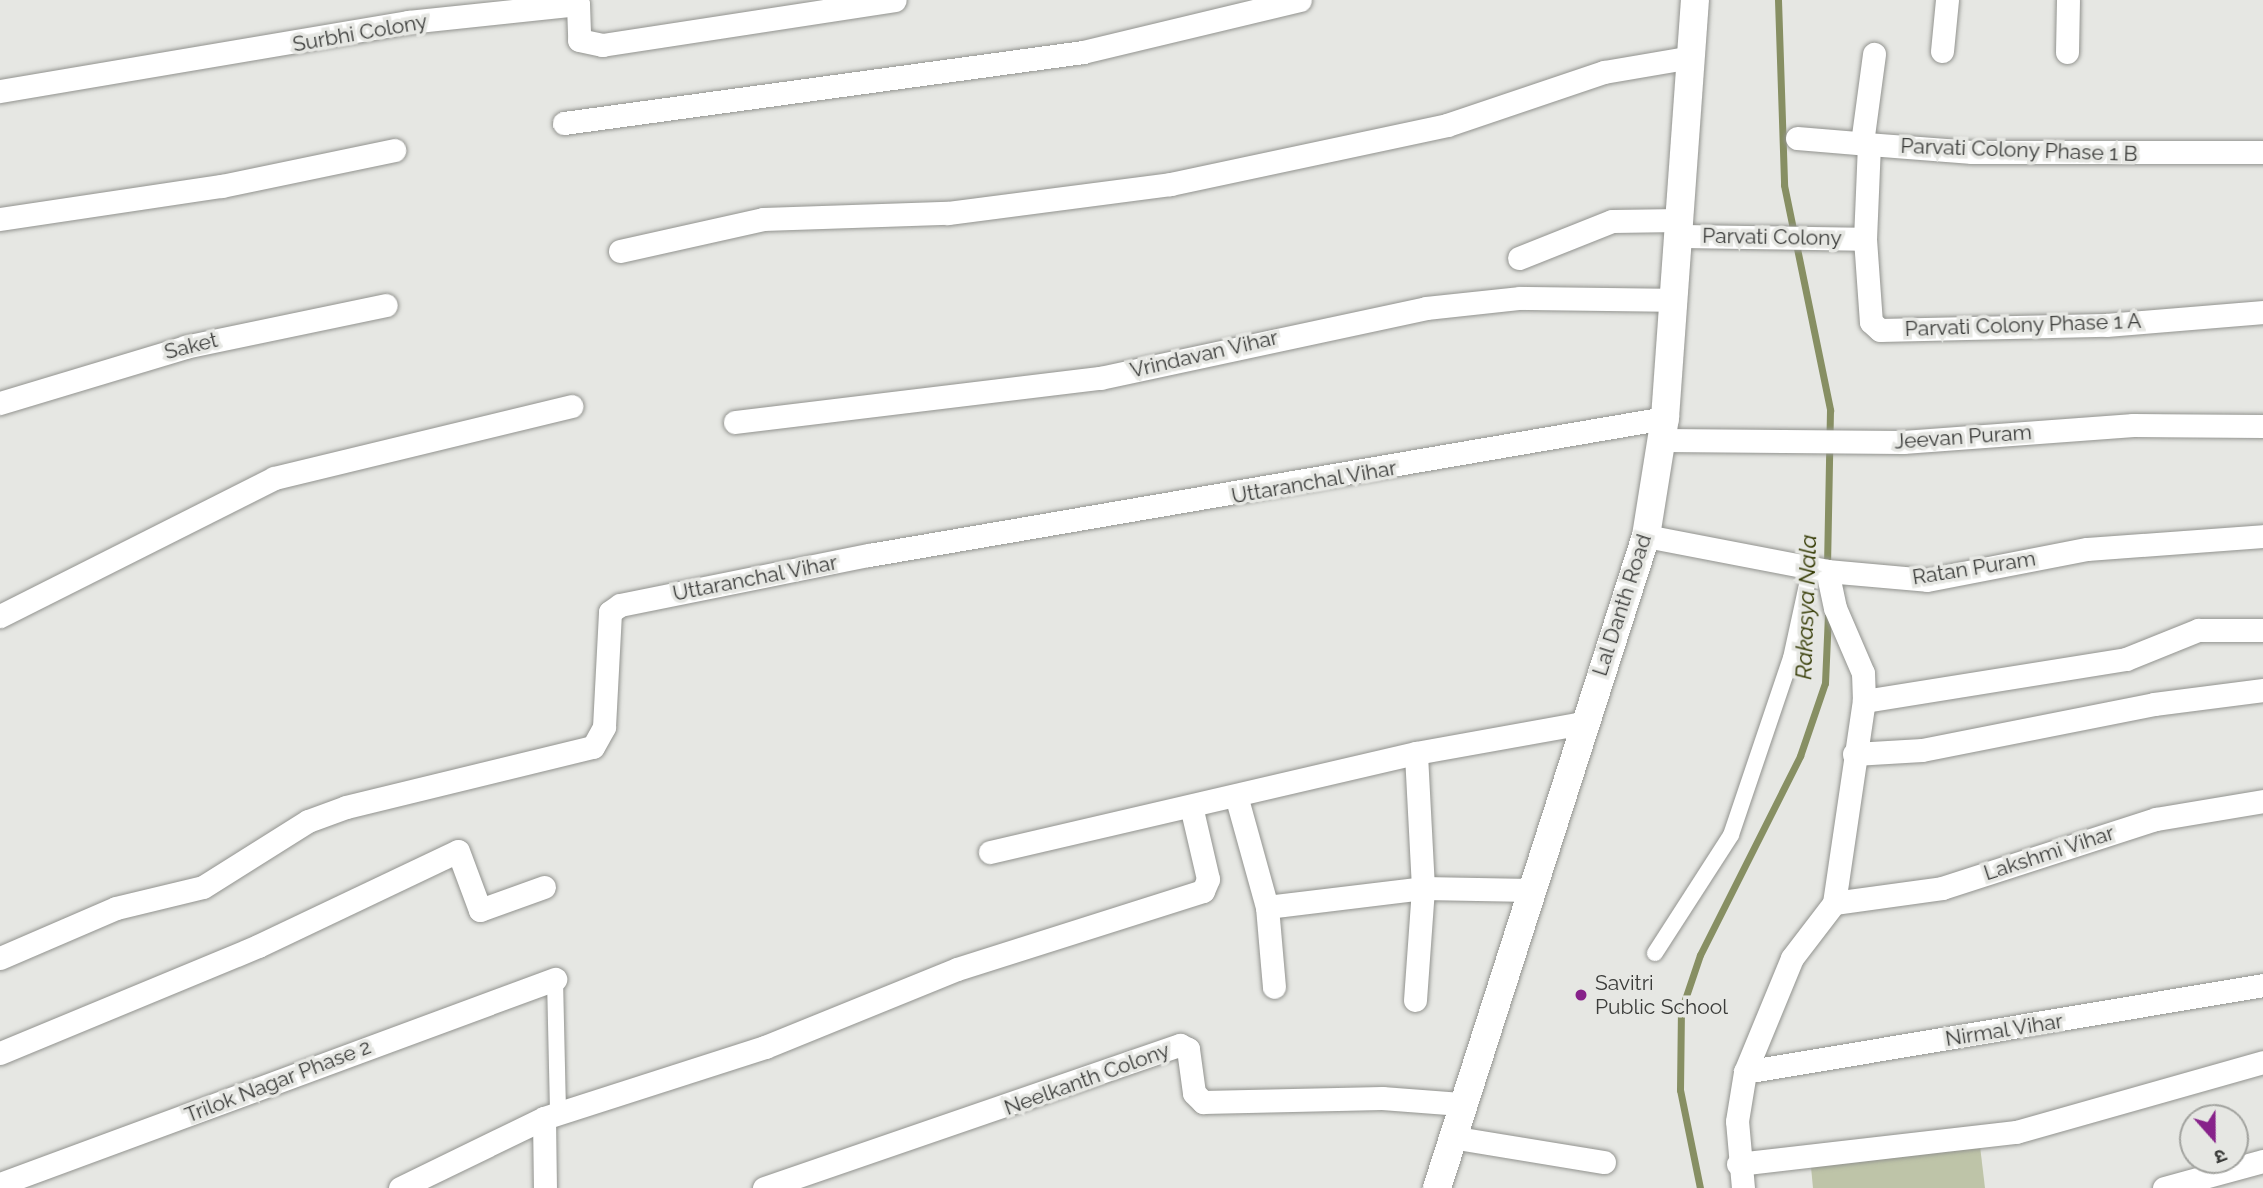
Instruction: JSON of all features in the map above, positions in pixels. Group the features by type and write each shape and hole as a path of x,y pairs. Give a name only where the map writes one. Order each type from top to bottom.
{"street":[{"name":"Surbhi Colony","path":"0,91 408,22 578,2 579,40 602,45 895,0"},
{"path":"564,123 1083,52 1300,0"},
{"name":"Lal Danth Road","path":"1437,1188 1461,1104 1583,723 1646,536 1664,429 1695,0"},
{"path":"1942,51 1947,0"},
{"path":"2067,52 2068,0"},
{"path":"1797,138 1866,144 1874,54"},
{"path":"620,251 763,219 948,213 1170,184 1447,125 1604,72 1692,57"},
{"name":"Parvati Colony Phase 1 B","path":"1865,239 1866,144 1972,152 2263,152"},
{"path":"0,219 222,186 394,150"},
{"name":"Parvati Colony","path":"1519,258 1612,221 1780,237 1865,239"},
{"name":"Parvati Colony Phase 1 A","path":"1865,239 1871,323 1880,330 2106,325 2263,312"},
{"name":"Vrindavan Vihar","path":"735,422 1100,378 1426,308 1520,298 1673,300"},
{"name":"Saket","path":"0,403 185,347 386,305"},
{"path":"0,616 274,478 571,406"},
{"name":"Jeevan Puram","path":"1664,429 1846,441 2133,425 2263,426"},
{"name":"Uttaranchal Vihar","path":"0,958 116,908 203,887 308,821 345,807 593,747 604,727 610,612 620,605 869,555 1664,429"},
{"name":"Ratan Puram","path":"1646,536 1827,571 1927,580 2087,549 2263,536"},
{"path":"1655,953 1731,835 1791,658 1808,580 1802,566"},
{"path":"1743,1188 1738,1164 1745,1072 1792,958 1834,903 1854,754 1864,701 1863,673 1835,608 1827,571"},
{"path":"1864,701 2126,659 2198,630 2263,630"},
{"path":"1854,754 1922,750 2142,706 2263,690"},
{"path":"990,852 1192,810 1416,753 1583,723"},
{"path":"1415,1000 1423,888 1416,753"},
{"path":"1237,799 1267,907 1274,987"},
{"name":"Lakshmi Vihar","path":"1834,903 1942,888 2156,819 2263,801"},
{"path":"400,1188 551,1115 765,1047 957,969 1203,891 1208,879 1192,810"},
{"path":"0,1053 246,951 458,851 480,910 544,887"},
{"path":"1267,907 1423,888 1531,890"},
{"path":"545,1188 551,1115 555,979"},
{"name":"Trilok Nagar Phase 2","path":"0,1184 555,979"},
{"name":"Nirmal Vihar","path":"1745,1072 2263,985"},
{"name":"Neelkanth Colony","path":"764,1188 1180,1045 1188,1049 1194,1093 1203,1102 1382,1098 1461,1104"},
{"path":"1738,1164 2016,1132 2263,1062"},
{"path":"1451,1138 1604,1162"},
{"path":"2164,1188 2263,1161"}],"green space":[{"path":"1980,1146 1985,1188 1813,1188 1811,1167"}],"waterway":[{"name":"Rakasya Nala","path":"1778,0 1784,185 1830,410 1827,566"},
{"name":"Rakasya Nala","path":"1700,1188 1680,1090 1681,1011 1700,955 1800,756 1825,683 1828,613"}],"place":[{"name":"Savitri Public School","path":"1581,995"}]}
